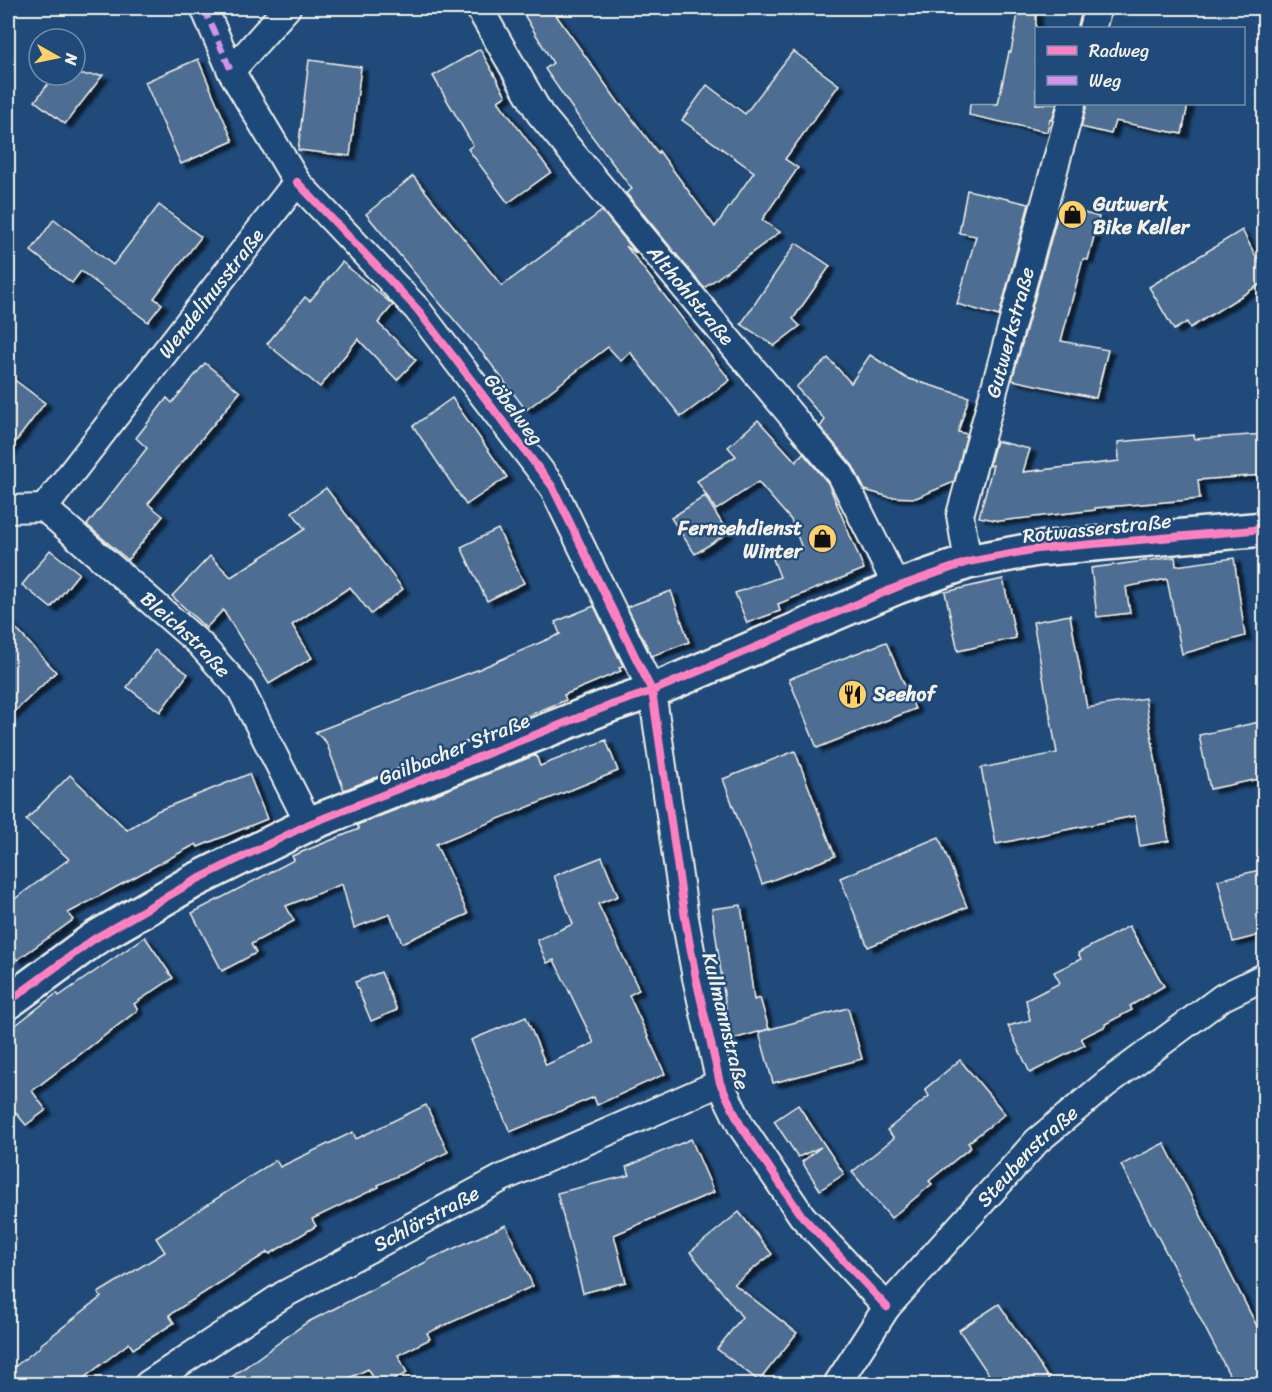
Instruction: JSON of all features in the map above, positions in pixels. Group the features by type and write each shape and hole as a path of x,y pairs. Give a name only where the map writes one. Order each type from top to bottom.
{"street":[{"path":"204,8 231,71 297,182"},
{"path":"231,71 287,8"},
{"name":"Althohlstraße","path":"479,8 540,114 841,475 897,587"},
{"path":"1092,27 1098,8"},
{"name":"Gutwerkstraße","path":"968,562 960,515 1072,105"},
{"name":"Wendelinusstraße","path":"44,508 297,182"},
{"name":"Göbelweg","path":"297,182 417,309 552,486 652,691"},
{"path":"8,509 44,508"},
{"name":"Bleichstraße","path":"44,508 200,644 241,690 309,824"},
{"name":"Rotwasserstraße","path":"936,574 968,562 1037,549 1264,529"},
{"name":"Gailbacher Straße","path":"8,1002 94,939 194,881 309,824 608,706 652,691 897,587 936,574"},
{"name":"Kullmannstraße","path":"652,691 685,918 720,1083 741,1126 802,1216 887,1307"},
{"name":"Steubenstraße","path":"837,1384 887,1307 1037,1141 1107,1083 1223,997 1264,977"},
{"name":"Schlörstraße","path":"148,1384 283,1294 502,1178 720,1083"}],"building":[{"path":"520,8 551,8 621,106 658,153 659,151 715,227 754,172 682,120 707,85 745,114 793,51 839,85 785,159 798,168 762,220 780,232 704,288 626,193 632,189 545,69 553,63"},
{"path":"1019,8 1036,8 1035,105 1057,105 1047,132 969,115 970,104 998,104 1009,52 1011,52"},
{"path":"480,49 506,96 498,101 551,172 508,203 468,149 473,145 433,76"},
{"path":"198,59 233,141 181,164 145,82"},
{"path":"309,60 361,67 350,156 298,150"},
{"path":"87,75 103,75 65,124 35,101 46,87 87,87"},
{"path":"1087,105 1188,105 1182,134 1115,121 1111,134 1081,127"},
{"path":"413,176 502,286 602,211 637,254 626,246 730,380 681,417 630,352 621,361 608,347 526,410 485,356 366,214"},
{"path":"967,190 1029,204 999,316 957,304 976,236 959,233"},
{"path":"159,205 201,237 154,298 162,304 148,322 81,271 72,283 31,251 54,219 113,265"},
{"path":"1066,208 1099,217 1088,260 1083,259 1061,341 1108,350 1096,398 1012,380 1059,210 1065,212"},
{"path":"1242,230 1264,272 1264,282 1190,328 1187,322 1174,330 1149,287"},
{"path":"796,243 830,266 793,319 800,326 774,346 741,324"},
{"path":"342,262 393,305 378,323 416,360 397,380 358,339 320,387 267,344 305,297 310,301"},
{"path":"870,355 906,378 969,397 958,432 967,434 954,482 916,498 889,497 865,490 853,466 820,427 825,420 796,387 828,358 851,383"},
{"path":"205,363 240,392 148,504 163,516 128,560 87,525 147,448 136,438 167,398 172,403"},
{"path":"8,375 45,403 8,452"},
{"path":"452,398 507,477 466,505 413,426"},
{"path":"758,420 796,462 803,453 828,483 864,569 778,604 780,611 747,623 735,593 780,577 773,559 802,548 791,520 758,482 716,510 697,481 736,456 728,447"},
{"path":"1264,434 1264,475 1198,480 1200,499 1095,508 1095,510 1000,521 979,517 993,465 989,466 996,441 1030,449 1023,472 1119,461 1118,442 1194,435 1195,439"},
{"path":"326,488 403,589 371,614 350,587 292,625 312,658 269,684 223,610 206,628 172,596 210,556 231,577 305,529 292,512"},
{"path":"705,496 728,533 695,554 671,518"},
{"path":"498,529 524,583 487,601 461,547"},
{"path":"50,550 79,573 51,608 22,585"},
{"path":"1175,557 1176,566 1234,558 1245,636 1182,654 1167,579 1126,587 1130,613 1097,617 1091,568"},
{"path":"1003,579 1016,638 958,651 945,592"},
{"path":"671,591 689,642 652,656 627,607"},
{"path":"594,606 623,666 619,668 621,671 564,695 566,700 522,718 522,720 344,790 326,742 315,732 477,670 560,634 555,622"},
{"path":"1070,615 1087,708 1145,698 1169,841 1140,846 1135,816 996,844 981,768 1057,753 1033,622"},
{"path":"8,620 56,672 8,718"},
{"name":"Seehof","path":"886,642 915,709 817,748 789,679"},
{"path":"155,650 188,674 160,712 127,687"},
{"path":"1264,721 1264,778 1210,789 1199,735"},
{"path":"606,740 618,771 436,844 468,914 402,943 390,914 354,928 342,884 286,906 294,921 251,944 256,953 222,971 192,913 294,860 292,856 359,829 357,825 536,755 540,766"},
{"path":"795,751 835,856 762,884 723,779"},
{"path":"249,774 267,819 198,847 196,844 68,913 73,920 17,960 8,947 8,904 69,859 26,820 70,775 127,830 157,811"},
{"path":"939,837 967,907 868,947 840,878"},
{"path":"602,857 618,896 598,904 639,990 629,995 665,1074 597,1105 594,1097 510,1132 471,1040 526,1017 546,1065 594,1043 554,960 547,963 537,940 573,924 554,876"},
{"path":"1264,869 1264,922 1257,923 1260,935 1233,942 1218,880"},
{"path":"741,905 754,1000 760,998 769,1029 733,1039 724,1008 726,1008 712,909"},
{"path":"1129,926 1164,986 1130,1006 1132,1010 1081,1038 1085,1045 1030,1073 1008,1026 1030,1020 1026,1000 1060,983 1054,972 1081,959 1078,953"},
{"path":"145,937 173,978 134,1004 138,1010 32,1091 46,1110 26,1125 11,1107 8,1109 8,1031 57,993 59,996"},
{"path":"381,972 397,1010 371,1021 355,982"},
{"path":"848,1008 862,1059 773,1083 759,1032"},
{"path":"960,1060 1005,1114 968,1143 971,1147 929,1181 932,1184 891,1218 852,1172 894,1138 887,1130 929,1096 925,1089"},
{"path":"426,1105 448,1152 312,1219 316,1226 270,1254 268,1252 169,1315 174,1323 133,1349 129,1343 76,1384 8,1384 8,1372 101,1297 98,1293 165,1252 156,1238 276,1160 280,1167 353,1132 356,1139"},
{"path":"798,1105 844,1174 820,1190 802,1162 821,1147 798,1157 774,1121"},
{"path":"691,1139 714,1192 614,1235 626,1282 583,1293 557,1193 630,1175 626,1167"},
{"path":"1164,1143 1264,1340 1264,1384 1234,1384 1121,1165"},
{"path":"739,1212 772,1254 734,1284 797,1333 759,1381 717,1349 742,1317 690,1252"},
{"path":"506,1225 533,1286 427,1333 430,1339 398,1355 407,1373 385,1384 375,1384 368,1369 337,1384 222,1384 306,1323 428,1260"},
{"path":"999,1304 1052,1384 995,1384 959,1330"}],"marked path":[{"path":"204,8 231,71"}],"cycle path":[{"path":"297,182 417,309 552,486 652,691 685,918 720,1083 741,1126 802,1216 887,1307"},
{"path":"8,1002 94,939 194,881 309,824 608,706 652,691 897,587 968,562 1037,549 1264,529"}],"place":[{"name":"Gutwerk Bike Keller","path":"1072,215"},
{"name":"Fernsehdienst Winter","path":"823,539"},
{"name":"Seehof","path":"852,694"}]}
